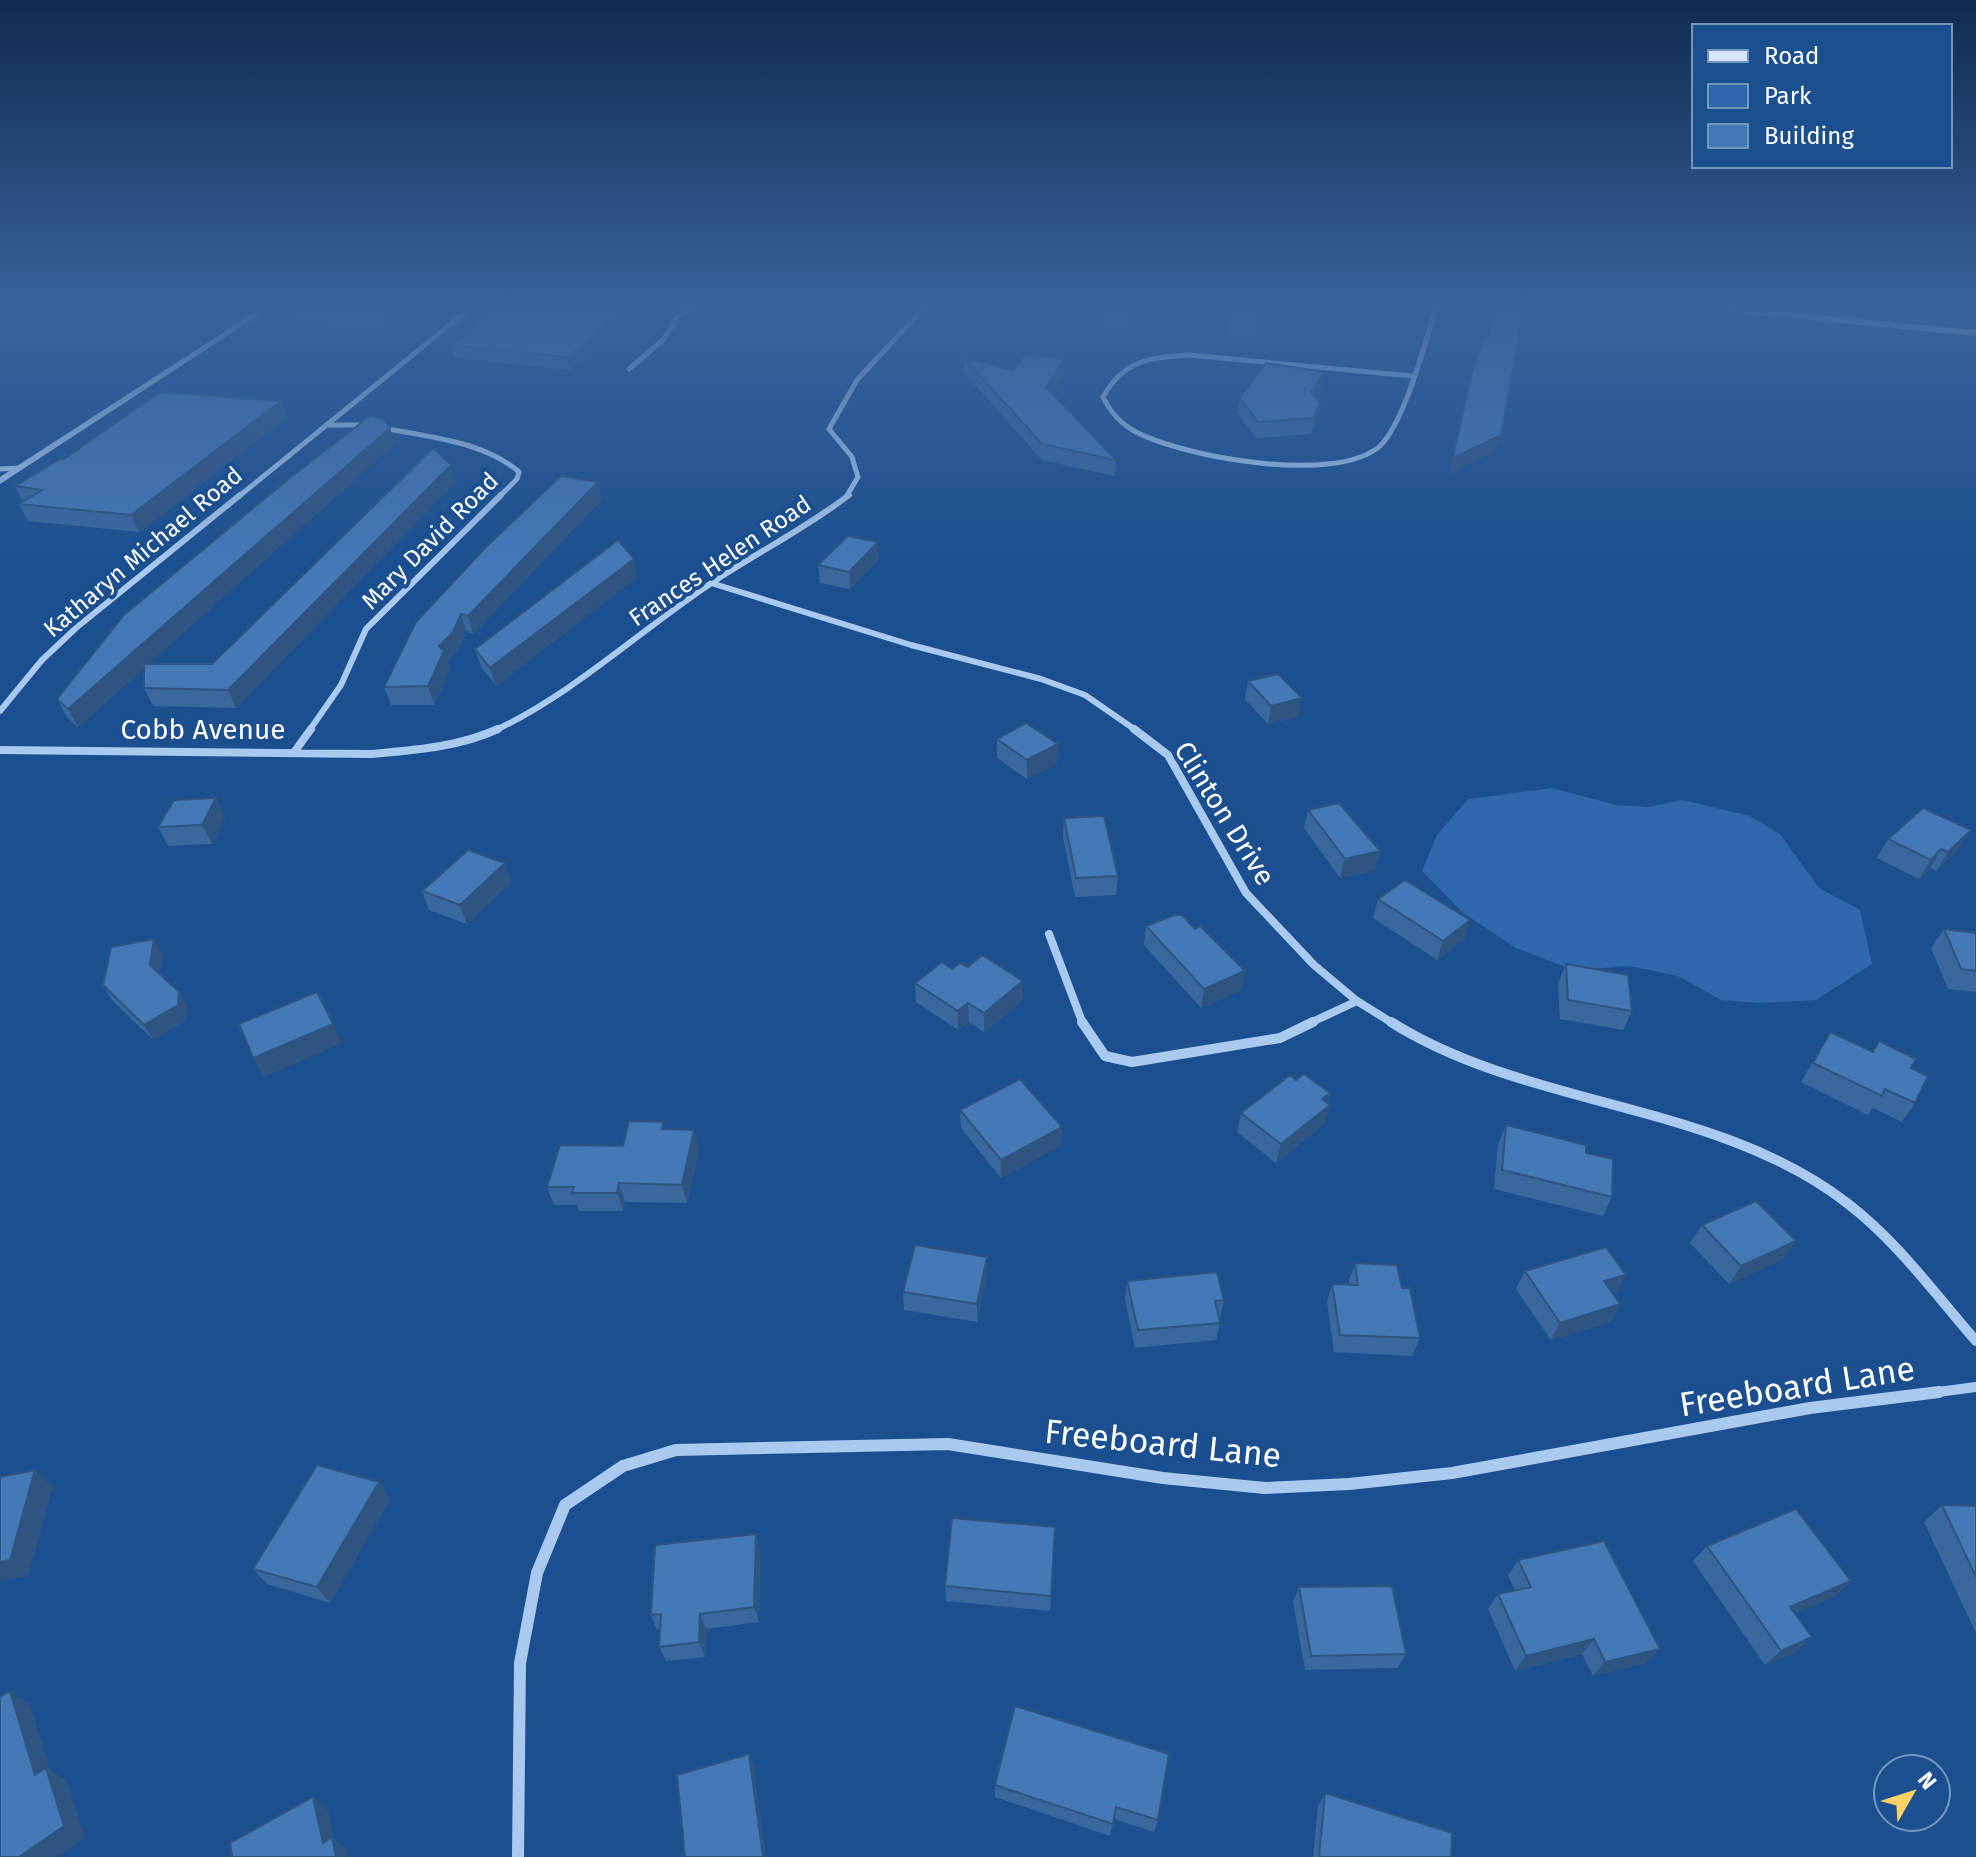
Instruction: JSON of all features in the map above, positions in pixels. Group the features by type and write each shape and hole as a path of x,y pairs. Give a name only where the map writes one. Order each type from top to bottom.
{"street":[{"path":"0,481 129,397"},
{"name":"Katharyn Michael Road","path":"0,711 32,670 76,628 362,397"},
{"name":"Frances Helen Road","path":"407,751 480,737 552,701 711,583 791,536 855,487 858,477 852,457 829,429 834,415 848,397"},
{"path":"1103,397 1110,416 1122,426 1155,441 1248,460 1321,465 1353,459 1380,446 1389,435 1405,397"},
{"name":"Mary David Road","path":"295,751 341,685 366,629 517,479 519,472 508,460 484,453 365,424 327,425"},
{"path":"0,469 19,468"},
{"name":"Clinton Drive","path":"711,583 911,645 1041,679 1085,695 1113,712 1168,755 1246,893 1314,965 1357,1001 1411,1035 1468,1061 1710,1133 1782,1164 1846,1202 1888,1239 1976,1341"},
{"name":"Cobb Avenue","path":"0,750 371,754 407,751"},
{"path":"1049,934 1085,1030 1105,1056 1132,1062 1280,1038 1357,1001"},
{"name":"Freeboard Lane","path":"518,1857 520,1663 537,1573 565,1505 623,1466 676,1450 948,1444 1163,1478 1265,1488 1349,1484 1452,1473 1810,1408 1976,1387"}],"green space":[{"path":"1552,788 1616,805 1649,807 1682,800 1750,816 1780,834 1819,888 1860,910 1872,964 1816,1000 1759,1003 1721,1000 1678,976 1630,966 1573,970 1516,948 1463,913 1422,871 1437,835 1468,799"}],"building":[{"path":"153,397 281,401 131,515 19,504 42,490 15,486 64,459"},
{"path":"999,397 1055,397 1116,460 1042,444"},
{"path":"1315,397 1320,403 1314,418 1258,422 1240,398"},
{"path":"1466,397 1508,397 1501,435 1453,458"},
{"path":"370,416 383,419 390,428 68,709 57,699 124,615"},
{"path":"433,448 451,465 228,690 144,688 144,664 212,664"},
{"path":"561,476 598,482 468,616 461,614 453,632 439,646 444,651 428,686 384,687 416,622 485,548"},
{"path":"848,536 878,542 849,572 818,565"},
{"path":"618,540 634,559 490,668 475,649"},
{"path":"1278,674 1302,698 1271,706 1248,681"},
{"path":"1026,723 1058,744 1027,760 997,739"},
{"path":"216,798 202,825 158,827 174,800"},
{"path":"1339,803 1380,851 1345,859 1308,810"},
{"path":"1923,808 1971,830 1948,852 1941,849 1931,860 1888,839"},
{"path":"1104,816 1118,876 1076,878 1064,818"},
{"path":"468,850 505,863 460,905 422,891"},
{"path":"1405,880 1470,920 1443,941 1378,899"},
{"path":"1182,915 1195,929 1200,926 1245,971 1204,989 1146,926"},
{"path":"1944,929 1976,933 1976,971 1961,969"},
{"path":"154,939 150,965 179,992 178,1005 144,1025 103,985 111,947"},
{"path":"982,955 1023,981 984,1013 968,1003 958,1011 915,983 942,962 952,969 960,963 968,967"},
{"path":"1566,964 1628,975 1632,1011 1568,1000"},
{"path":"317,992 333,1024 253,1058 239,1024"},
{"path":"1830,1032 1873,1052 1879,1041 1916,1059 1911,1068 1928,1076 1915,1103 1885,1089 1882,1096 1813,1063"},
{"path":"1304,1074 1330,1093 1322,1099 1330,1105 1281,1144 1241,1113 1290,1075 1296,1080"},
{"path":"1020,1079 1062,1127 1001,1160 960,1110"},
{"path":"629,1121 664,1122 662,1129 694,1130 682,1185 619,1183 617,1193 572,1193 574,1187 547,1187 560,1145 623,1146"},
{"path":"1506,1125 1586,1145 1586,1153 1613,1159 1612,1197 1502,1170"},
{"path":"1756,1201 1796,1241 1741,1266 1702,1225"},
{"path":"915,1245 987,1257 977,1304 903,1292"},
{"path":"1606,1247 1626,1275 1604,1281 1620,1304 1560,1323 1525,1271"},
{"path":"1355,1263 1397,1265 1402,1288 1410,1288 1420,1338 1340,1335 1332,1284 1358,1285"},
{"path":"1217,1272 1224,1300 1215,1301 1220,1323 1138,1330 1127,1281"},
{"path":"317,1465 379,1482 317,1587 253,1569"},
{"path":"35,1470 10,1560 0,1562 0,1477"},
{"path":"1942,1505 1976,1506 1976,1577"},
{"path":"1796,1509 1851,1581 1790,1607 1812,1637 1781,1651 1707,1546"},
{"path":"952,1518 1055,1527 1051,1596 945,1586"},
{"path":"756,1534 754,1607 700,1614 699,1642 659,1647 661,1614 651,1615 655,1545"},
{"path":"1604,1541 1660,1649 1605,1662 1594,1639 1526,1656 1498,1594 1531,1587 1518,1560"},
{"path":"1392,1586 1406,1654 1311,1656 1299,1587"},
{"path":"10,1691 35,1775 46,1768 64,1826 19,1857 0,1857 0,1697"},
{"path":"1015,1706 1169,1754 1158,1820 1116,1807 1113,1824 995,1785"},
{"path":"749,1754 763,1857 685,1857 677,1775"},
{"path":"1325,1793 1452,1833 1451,1857 1319,1857"},
{"path":"313,1797 323,1843 332,1837 336,1857 228,1857 232,1855 230,1843"}]}
